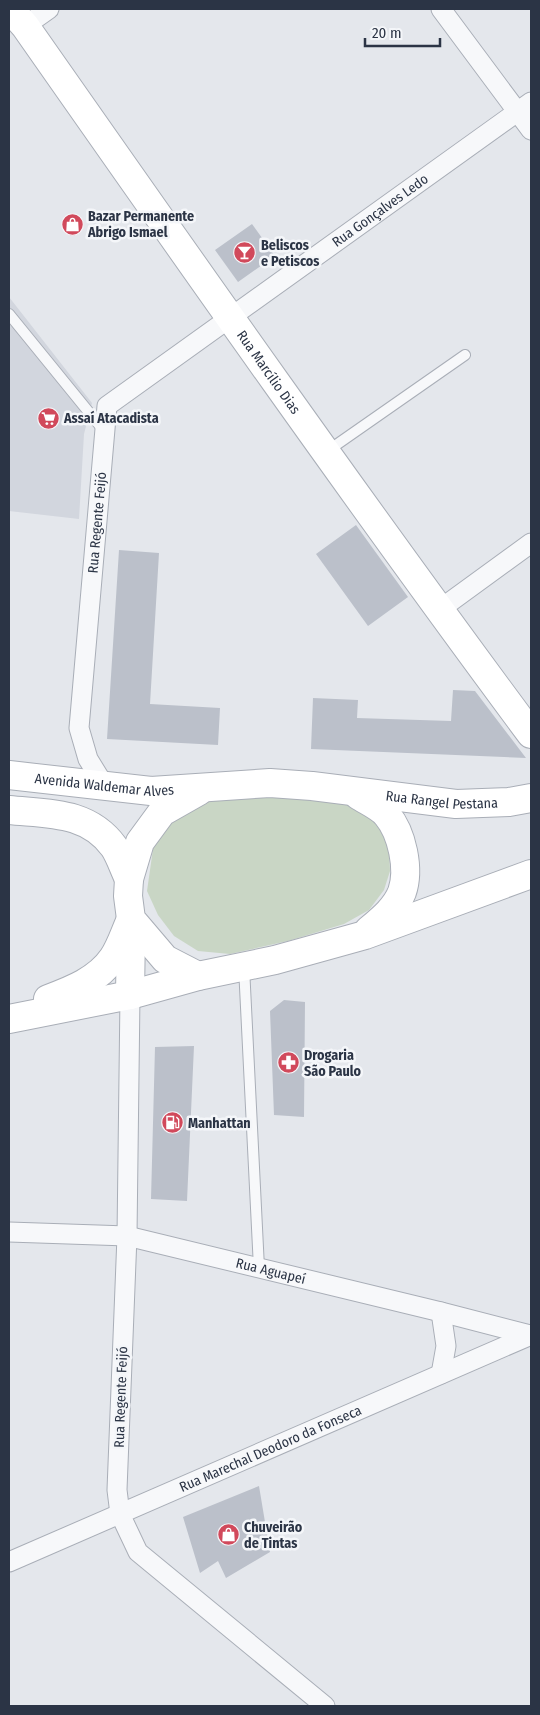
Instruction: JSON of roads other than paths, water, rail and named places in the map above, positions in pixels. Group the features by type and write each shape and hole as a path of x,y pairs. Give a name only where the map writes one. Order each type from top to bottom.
{"main road":[{"name":"Rua Marcílio Dias","path":"18,17 230,318 439,610 531,734"},
{"name":"Avenida Waldemar Alves","path":"9,775 151,791 270,783 312,786 353,792"},
{"path":"520,800 531,784"},
{"path":"130,995 131,919 128,896 129,879 140,842 162,812 202,789"},
{"path":"353,792 386,813 396,829 403,851 404,877 402,893 387,914 364,935"},
{"name":"Rua Rangel Pestana","path":"353,792 456,804 520,800"},
{"path":"9,810 70,817 95,828 114,848 129,879"},
{"path":"9,1019 130,995 198,976 275,960 364,935 531,874"},
{"path":"131,919 165,959 198,976"},
{"path":"9,1015 81,986 103,970 114,957 131,919"}],"street":[{"path":"18,17 49,9"},
{"path":"441,9 524,106 531,130"},
{"name":"Rua Gonçalves Ledo","path":"230,318 524,106"},
{"name":"Rua Regente Feijó","path":"104,785 88,758 79,728 108,406 230,318"},
{"path":"439,610 531,543"},
{"name":"Rua Regente Feijó","path":"130,995 126,1236 117,1490 120,1514 138,1552 304,1700 325,1706"},
{"name":"Rua Aguapeí","path":"9,1232 126,1236 531,1335"},
{"path":"441,1312 446,1346 441,1374"},
{"name":"Rua Marechal Deodoro da Fonseca","path":"9,1562 531,1335"}],"lane":[{"path":"9,314 105,433"},
{"path":"326,452 465,355"},
{"path":"244,966 259,1268"}],"place":[{"name":"Bazar Permanente Abrigo Ismael","path":"72,224"},
{"name":"Beliscos e Petiscos","path":"245,253"},
{"name":"Assaí Atacadista","path":"48,418"},
{"name":"Drogaria São Paulo","path":"288,1063"},
{"name":"Manhattan","path":"172,1123"},
{"name":"Chuveirão de Tintas","path":"228,1535"}]}
